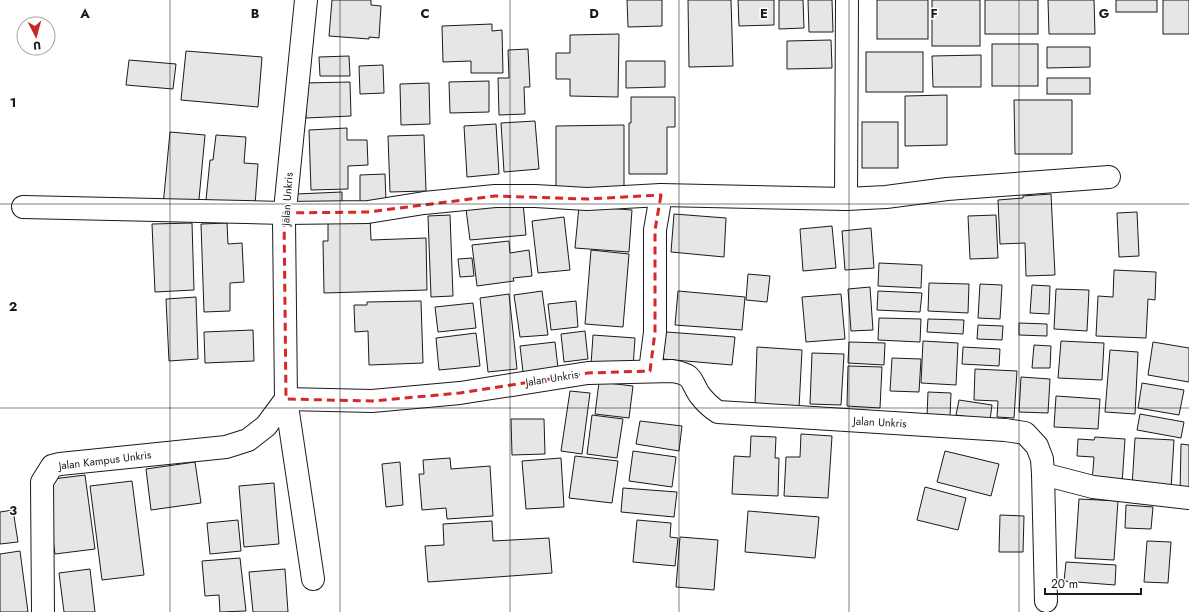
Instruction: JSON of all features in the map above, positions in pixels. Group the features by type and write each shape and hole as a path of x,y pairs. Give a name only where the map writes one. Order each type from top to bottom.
{"street":[{"name":"Jalan Unkris","path":"306,0 284,214 286,399 372,401 460,393 588,372 672,371 683,373 692,379 699,394 709,406 718,412 1005,430 1025,433 1037,446 1042,459 1044,474 1046,601"},
{"path":"846,199 847,0"},
{"path":"23,207 284,214 368,212 424,203 495,196 535,196 587,199 661,195 846,199 886,197 947,189 1109,177"},
{"path":"650,371 656,332 655,230 661,195"},
{"path":"286,399 313,578"},
{"name":"Jalan Kampus Unkris","path":"43,612 42,482 52,466 226,447 248,440 266,426 286,399"},
{"path":"1044,474 1093,487 1189,498"}],"highlighted area":[{"path":"661,195 655,230 655,332 650,371 588,373 460,393 372,401 286,399 284,213 368,212 495,196 587,199"}],"building":[{"path":"332,0 371,0 371,5 381,6 379,38 369,37 369,39 329,36"},
{"path":"627,0 662,0 662,26 628,27"},
{"path":"688,0 731,0 733,66 689,67"},
{"path":"738,0 774,0 774,25 739,26"},
{"path":"779,0 803,0 804,28 779,29"},
{"path":"808,0 832,0 833,32 809,32"},
{"path":"877,0 928,0 928,39 877,39"},
{"path":"932,0 980,0 980,46 932,46"},
{"path":"985,0 1038,0 1038,34 985,34"},
{"path":"1048,0 1094,0 1095,34 1049,34"},
{"path":"1116,0 1157,0 1157,12 1116,12"},
{"path":"1163,0 1189,0 1189,34 1163,34"},
{"path":"492,24 492,31 502,30 503,73 471,73 471,61 443,62 442,26"},
{"path":"619,34 618,97 570,96 570,79 556,79 556,53 570,53 570,35"},
{"path":"831,40 832,68 787,69 787,41"},
{"path":"992,44 1038,44 1038,86 992,86"},
{"path":"1047,47 1090,47 1090,67 1047,68"},
{"path":"528,49 530,87 524,87 525,114 499,115 498,78 509,78 508,50"},
{"path":"186,51 262,57 258,107 181,100"},
{"path":"866,52 923,52 923,92 866,92"},
{"path":"981,55 981,87 933,87 932,56"},
{"path":"349,56 350,76 320,76 319,57"},
{"path":"129,60 176,64 173,89 126,85"},
{"path":"626,61 665,61 665,87 626,88"},
{"path":"383,65 384,93 360,94 359,66"},
{"path":"1047,78 1090,78 1090,94 1047,94"},
{"path":"489,81 489,112 450,113 449,82"},
{"path":"350,82 351,116 306,118 305,83"},
{"path":"429,83 430,124 401,125 400,84"},
{"path":"947,95 947,145 905,146 905,96"},
{"path":"631,97 675,97 675,127 667,127 667,174 629,174 629,123 631,123"},
{"path":"1014,100 1072,100 1072,154 1015,154"},
{"path":"535,121 539,169 504,172 501,123"},
{"path":"862,122 898,122 898,168 862,168"},
{"path":"496,124 499,174 467,177 464,126"},
{"path":"624,125 624,193 556,193 556,126"},
{"path":"347,128 347,140 367,140 368,165 348,166 348,189 311,190 309,130"},
{"path":"170,132 205,135 198,210 163,206"},
{"path":"216,135 246,137 244,163 258,164 255,205 206,200 210,160 213,160"},
{"path":"424,135 426,191 390,192 388,136"},
{"path":"385,174 386,202 360,203 360,175"},
{"path":"342,192 342,211 296,212 296,194"},
{"path":"1051,194 1055,275 1026,276 1025,243 1000,244 998,200"},
{"path":"523,203 526,235 470,240 466,209"},
{"path":"579,206 632,210 629,252 575,248"},
{"path":"1137,212 1139,256 1119,257 1117,213"},
{"path":"674,214 726,218 724,257 671,252"},
{"path":"450,215 453,296 431,297 428,216"},
{"path":"996,215 998,258 970,259 968,216"},
{"path":"370,217 371,240 426,238 427,290 324,293 323,241 328,241 328,218"},
{"path":"564,217 570,270 538,273 532,221"},
{"path":"192,223 194,290 155,292 152,224"},
{"path":"227,223 228,244 242,243 244,282 230,283 230,311 204,312 201,224"},
{"path":"832,226 836,268 803,271 800,229"},
{"path":"871,228 874,268 845,270 842,231"},
{"path":"509,241 510,253 529,250 532,276 513,278 514,281 477,286 472,245"},
{"path":"591,250 629,254 623,327 585,324"},
{"path":"472,258 474,276 460,277 458,259"},
{"path":"879,263 922,265 921,288 878,286"},
{"path":"1114,270 1156,272 1155,300 1148,299 1146,338 1096,336 1098,296 1113,297"},
{"path":"748,274 770,276 767,302 746,300"},
{"path":"929,283 969,284 968,313 928,311"},
{"path":"980,284 1002,285 1000,319 978,318"},
{"path":"1032,285 1050,286 1049,314 1030,313"},
{"path":"870,287 873,330 851,331 848,289"},
{"path":"1056,289 1089,290 1087,331 1054,329"},
{"path":"542,291 548,335 520,337 514,295"},
{"path":"678,291 745,297 742,330 675,325"},
{"path":"878,291 922,293 920,312 877,310"},
{"path":"509,294 517,369 488,372 480,298"},
{"path":"841,294 845,339 806,342 802,297"},
{"path":"196,297 198,359 169,361 166,299"},
{"path":"421,301 423,363 369,365 368,331 355,332 354,305 367,305 367,302"},
{"path":"576,301 578,327 551,330 548,304"},
{"path":"473,303 476,328 438,332 435,307"},
{"path":"879,318 921,319 920,342 878,340"},
{"path":"928,319 964,320 963,334 927,332"},
{"path":"1019,323 1047,324 1047,336 1019,335"},
{"path":"978,325 1003,326 1002,340 977,339"},
{"path":"253,330 254,361 205,363 204,332"},
{"path":"585,331 588,359 564,362 561,334"},
{"path":"666,332 735,337 732,365 663,359"},
{"path":"476,333 480,366 439,370 436,338"},
{"path":"593,335 635,338 633,368 591,365"},
{"path":"923,341 958,343 956,385 921,383"},
{"path":"1061,341 1104,343 1102,380 1058,378"},
{"path":"555,342 558,368 523,372 520,346"},
{"path":"849,342 885,343 884,365 848,363"},
{"path":"1153,342 1189,348 1189,382 1148,375"},
{"path":"1034,345 1051,346 1050,368 1032,368"},
{"path":"757,347 802,350 799,408 755,405"},
{"path":"963,347 1000,349 999,366 962,364"},
{"path":"1110,350 1138,352 1135,414 1105,412"},
{"path":"812,353 844,354 841,405 810,404"},
{"path":"892,358 921,359 919,392 890,391"},
{"path":"848,366 882,367 880,408 847,406"},
{"path":"975,369 1017,371 1014,418 997,417 998,401 974,400"},
{"path":"1021,377 1050,379 1048,413 1019,412"},
{"path":"599,382 633,386 629,418 595,414"},
{"path":"1142,383 1184,390 1179,415 1138,408"},
{"path":"570,391 590,393 582,454 561,451"},
{"path":"928,392 951,393 950,416 927,416"},
{"path":"1056,396 1100,399 1098,429 1054,427"},
{"path":"959,400 992,405 990,420 956,415"},
{"path":"1140,414 1184,422 1181,438 1137,430"},
{"path":"592,415 623,419 617,458 587,454"},
{"path":"511,419 544,419 545,454 512,455"},
{"path":"640,421 682,426 679,451 636,444"},
{"path":"801,434 832,436 828,498 784,496 786,457 800,457"},
{"path":"751,436 776,437 775,458 779,458 778,496 732,494 734,456 750,457"},
{"path":"1095,437 1125,439 1122,484 1092,482 1094,457 1077,456 1078,439 1094,440"},
{"path":"1135,438 1174,440 1171,489 1132,487"},
{"path":"1181,444 1189,445 1189,494 1180,494"},
{"path":"633,451 676,457 672,487 629,481"},
{"path":"945,451 999,464 991,496 937,482"},
{"path":"575,456 618,461 612,503 569,498"},
{"path":"450,458 451,469 490,466 493,516 447,519 446,508 422,510 419,474 424,474 423,460"},
{"path":"561,458 564,507 526,509 522,461"},
{"path":"195,462 201,503 151,510 146,469"},
{"path":"400,462 403,505 386,507 382,464"},
{"path":"85,475 95,549 55,554 45,480"},
{"path":"132,481 144,575 102,580 90,486"},
{"path":"274,483 279,544 244,547 239,486"},
{"path":"925,487 966,498 958,530 917,520"},
{"path":"623,488 677,492 674,517 621,512"},
{"path":"1079,499 1118,501 1114,560 1075,558"},
{"path":"1126,505 1153,507 1151,529 1125,528"},
{"path":"13,510 18,542 0,544 0,512"},
{"path":"748,511 819,517 815,558 745,552"},
{"path":"1000,515 1024,516 1023,552 999,552"},
{"path":"238,520 241,551 210,554 207,523"},
{"path":"637,520 671,523 670,537 678,538 675,566 633,562"},
{"path":"492,521 493,541 549,538 552,573 428,582 425,546 444,545 443,524"},
{"path":"680,537 718,540 714,590 676,587"},
{"path":"1147,541 1171,542 1168,583 1144,582"},
{"path":"20,551 28,612 0,612 0,554"},
{"path":"240,558 246,611 220,612 219,595 205,596 202,561"},
{"path":"1066,562 1116,565 1115,585 1064,581"},
{"path":"90,569 95,612 64,612 59,573"},
{"path":"285,569 288,612 253,612 249,572"}]}
